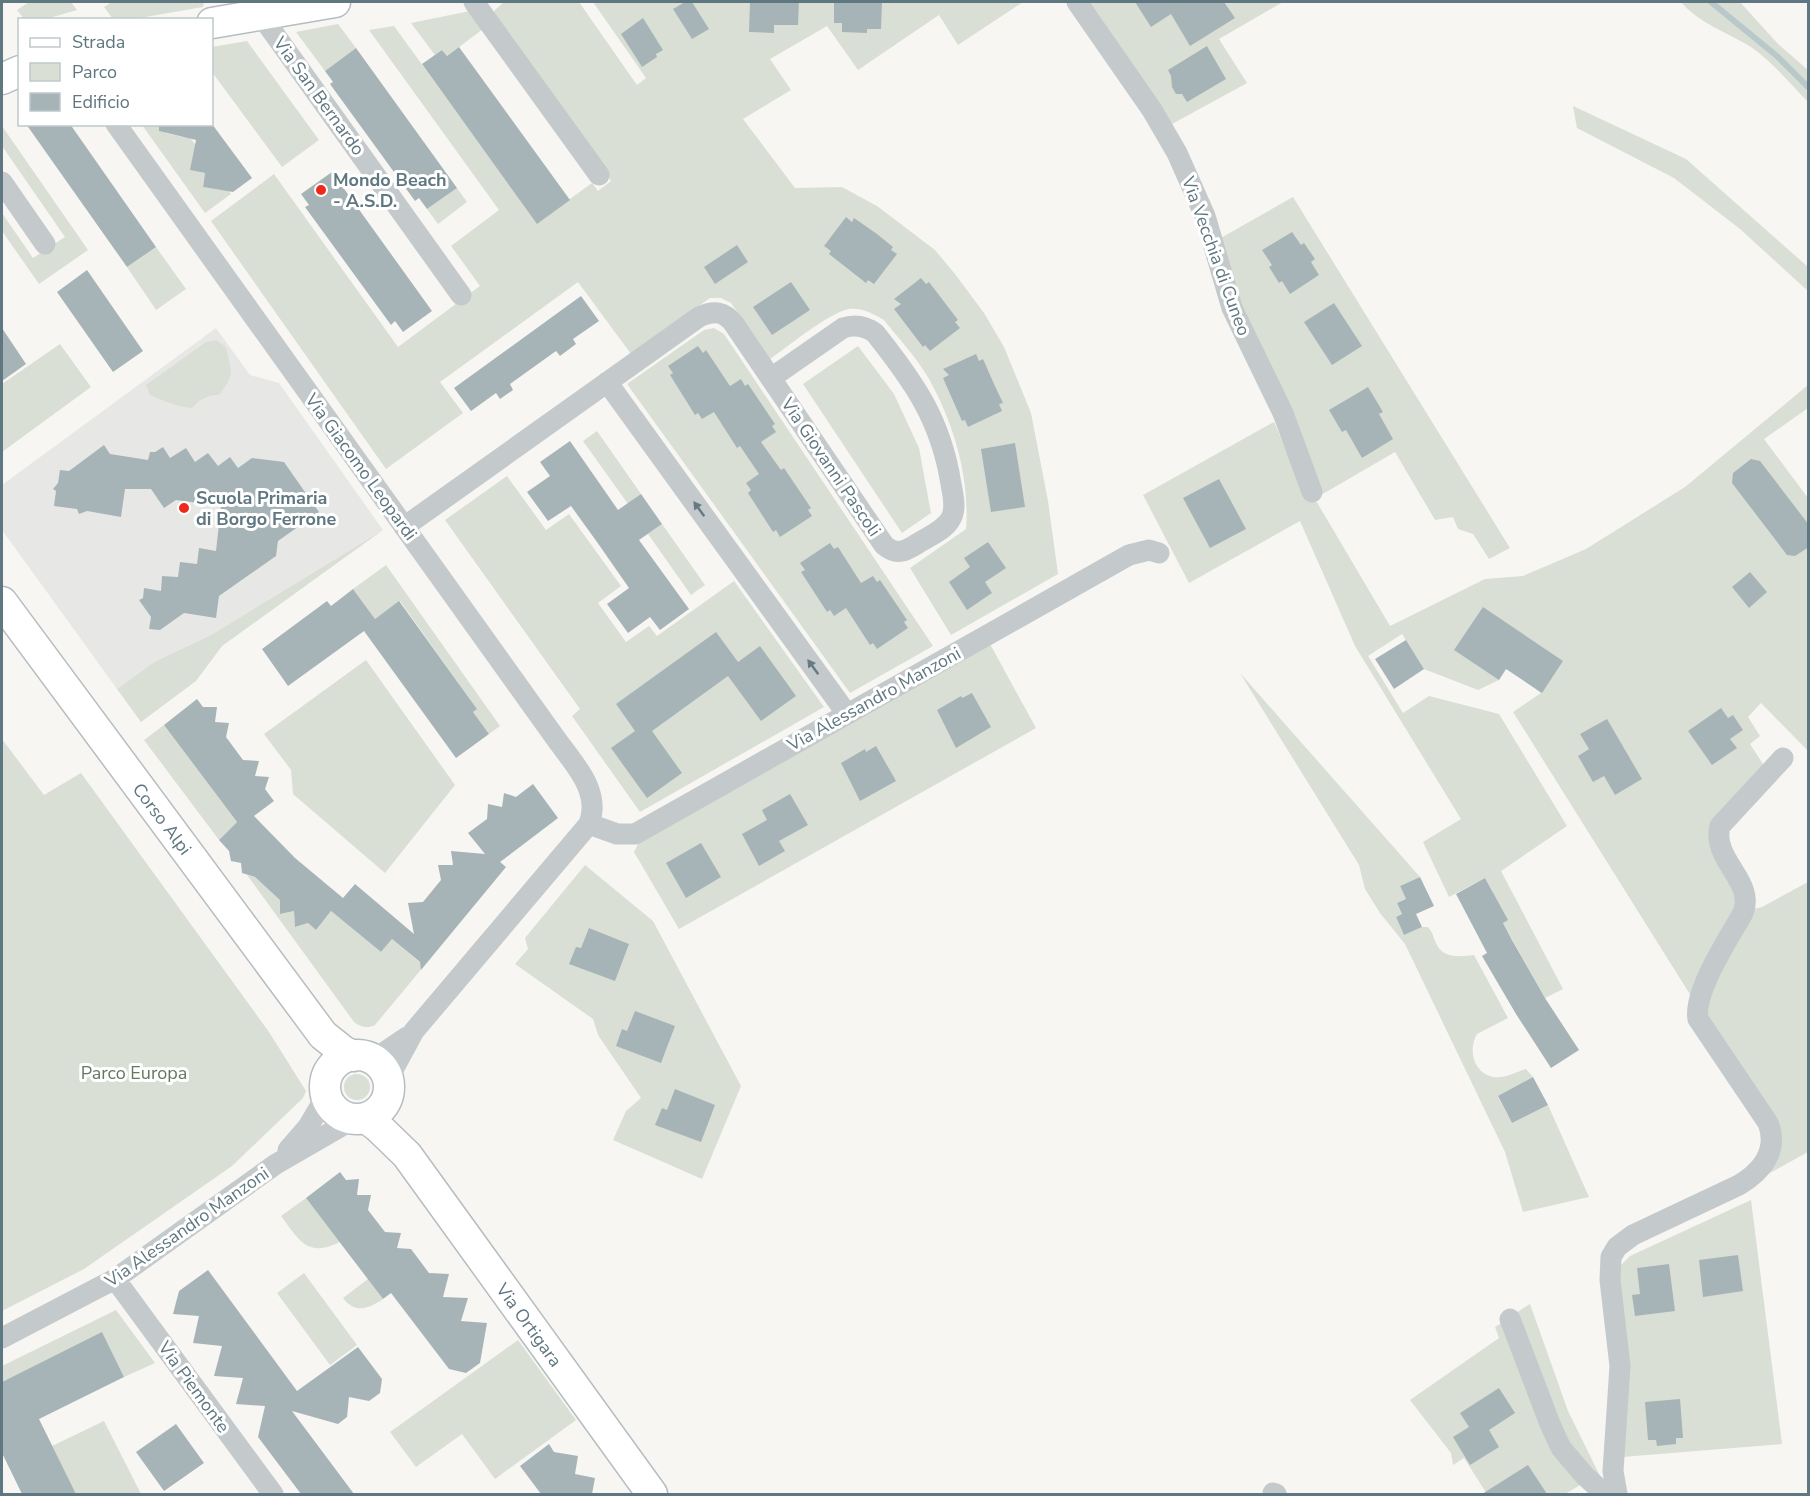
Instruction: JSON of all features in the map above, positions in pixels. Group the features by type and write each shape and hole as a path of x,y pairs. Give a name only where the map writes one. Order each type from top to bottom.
{"street":[{"name":"Via San Bernardo","path":"213,22 335,2"},
{"path":"474,2 599,176"},
{"path":"486,2 491,23"},
{"name":"Via Vecchia di Cuneo","path":"1077,2 1152,110 1177,153 1205,216 1232,308 1283,413 1312,492"},
{"name":"Via San Bernardo","path":"260,14 461,295"},
{"path":"2,79 18,72"},
{"name":"Via Giacomo Leopardi","path":"117,126 583,776 591,793 591,819"},
{"path":"2,182 45,244"},
{"name":"Via Giovanni Pascoli","path":"404,527 708,312 716,312 729,318 884,545 900,553 907,551 950,521 954,502 940,436 916,386 875,333 857,326 843,328 771,378"},
{"path":"607,382 847,714"},
{"name":"Via Alessandro Manzoni","path":"2,1338 115,1279 276,1164 370,1089 414,1031 591,819 617,834 635,834 1129,555 1149,550 1159,553"},
{"name":"Corso Alpi","path":"2,602 323,1035 343,1051 370,1089"},
{"path":"1617,1494 1613,1471 1620,1366 1610,1280 1611,1257 1617,1247 1633,1235 1745,1182 1759,1170 1771,1149 1772,1136 1768,1123 1698,1019 1696,1008 1701,992 1743,913 1746,903 1746,895 1719,846 1720,826 1783,758"},
{"name":"Corso Alpi","path":"323,1035 328,1052 327,1085"},
{"name":"Via Alessandro Manzoni","path":"276,1164 308,1127 334,1065 342,1059 370,1089"},
{"path":"327,1085 332,1107 342,1115 370,1089"},
{"name":"Via Ortigara","path":"370,1089 377,1126 407,1155 652,1494"},
{"name":"Via Piemonte","path":"115,1279 273,1494"},
{"path":"1510,1319 1561,1448 1585,1476 1605,1494"}],"shaded area":[{"name":"Scuola Primaria di Borgo Ferrone","path":"216,328 250,375 279,383 383,530 211,635 154,662 117,689 2,530 2,485"}],"green space":[{"path":"29,2 71,2 77,10 49,18 23,18 17,10"},
{"path":"112,2 204,2 203,7 140,18 112,18 104,7"},
{"path":"504,2 579,2 637,85 646,78 593,2 1023,2 958,45 939,15 858,70 827,26 770,59 791,90 743,119 795,188 842,187 877,206 935,250 984,313 1004,347 1031,413 1048,501 1058,574 951,635 910,568 966,529 967,510 963,471 953,433 938,396 919,364 884,320 859,309 849,309 830,317 770,359 731,303 721,298 710,298 631,354 578,282 440,382 463,413 386,469 211,221 274,174 398,347 480,286 451,246 499,210 369,30 394,26 537,223 592,183 598,191 611,181 495,17 494,11"},
{"path":"1087,2 1283,2 1219,39 1247,83 1172,124"},
{"path":"1681,2 1740,2 1778,44 1808,70 1808,102 1759,53 1705,22"},
{"path":"470,11 483,29 447,56 442,50 435,55 411,23"},
{"path":"338,24 356,48 325,71 296,32"},
{"path":"247,41 319,140 282,167 213,73 213,47"},
{"path":"1573,106 1686,159 1808,267 1808,291 1740,229 1674,178 1577,128"},
{"path":"2,126 88,250 39,284 2,231 2,213 33,258 65,237 2,146"},
{"path":"143,126 167,126 165,133 183,137 187,134 199,149 194,153 191,170 205,173 203,187 221,190 226,187 231,194 205,213"},
{"path":"457,188 467,202 438,224 427,209"},
{"path":"1293,197 1510,548 1489,559 1473,534 1458,529 1453,517 1435,520 1395,452 1321,495 1242,313 1219,239"},
{"path":"156,247 186,289 156,310 127,267"},
{"path":"714,328 724,334 933,646 850,693 627,384 704,330"},
{"path":"216,340 226,347 231,372 228,382 219,395 204,398 192,408 176,405 150,395 146,385 206,342"},
{"path":"60,344 91,387 2,452 2,384"},
{"path":"858,346 894,394 919,448 931,513 902,533 803,384"},
{"path":"1808,385 1808,408 1764,439 1808,498 1808,751 1761,703 1748,717 1760,736 1750,744 1765,767 1717,818 1738,895 1739,910 1691,996 1513,712 1541,693 1520,678 1513,658 1499,680 1478,690 1424,669 1402,634 1368,656 1403,713 1429,696 1499,714 1567,826 1501,871 1563,989 1545,998 1503,923 1507,920 1489,894 1493,892 1485,878 1449,897 1423,842 1461,819 1355,646 1300,521 1189,583 1143,495 1274,422 1308,502 1315,499 1390,626 1485,579 1523,576 1586,549 1685,487"},
{"path":"597,431 641,494 628,504 583,441"},
{"path":"507,476 546,530 569,514 621,586 598,603 626,642 649,626 657,636 734,581 824,707 640,812 572,716 580,709 445,520"},
{"path":"662,524 705,585 691,595 648,534"},
{"path":"383,530 222,646 196,681 141,722 117,689 154,662 211,635"},
{"path":"386,565 500,726 489,734 473,712 477,709 400,601 375,619 353,589"},
{"path":"990,644 1036,728 679,929 634,852 639,842"},
{"path":"366,660 455,785 385,873 293,794 291,770 264,734"},
{"path":"1240,673 1420,877 1400,886 1406,899 1397,903 1402,914 1396,917 1404,935 1422,927 1428,927 1443,952 1458,956 1474,955 1508,1018 1477,1034 1473,1046 1474,1060 1486,1075 1505,1076 1526,1069 1533,1077 1498,1097 1512,1123 1548,1105 1589,1197 1523,1212 1505,1152 1405,944 1380,913 1365,889 1359,865"},
{"path":"164,725 237,822 219,840 144,740"},
{"name":"Parco Europa","path":"2,739 44,795 81,773 269,1032 306,1091 303,1098 232,1166 84,1269 2,1311"},
{"path":"585,865 653,921 741,1086 702,1179 613,1140 626,1111 641,1098 598,1035 593,1019 515,964 528,949 525,938"},
{"path":"247,875 255,877 280,899 280,914 294,911 295,927 308,923 316,930 331,911 381,952 392,939 424,966 375,1025 367,1027 359,1025 354,1022"},
{"path":"1808,882 1808,1152 1768,1174 1778,1155 1781,1134 1706,1019 1704,1004 1750,910 1762,907"},
{"path":"357,1074 367,1077 370,1087 367,1097 357,1100 347,1097 344,1087 347,1077"},
{"path":"306,1198 340,1242 329,1247 312,1247 305,1244 294,1233 281,1216"},
{"path":"1751,1200 1782,1444 1622,1457 1620,1266 1630,1256"},
{"path":"304,1273 357,1345 330,1365 277,1293"},
{"path":"368,1279 383,1299 367,1307 357,1308 343,1298"},
{"path":"1530,1304 1568,1411 1605,1486 1564,1438 1516,1313"},
{"path":"116,1310 155,1363 124,1377 102,1333 2,1382 2,1366"},
{"path":"1504,1321 1582,1484 1565,1494 1487,1494 1464,1458 1453,1465 1451,1453 1410,1400 1499,1338 1495,1327"},
{"path":"518,1340 576,1420 495,1479 462,1434 416,1467 390,1432"},
{"path":"104,1421 141,1494 76,1494 52,1446"}],"building":[{"path":"685,2 692,2 709,29 692,39 673,9"},
{"path":"750,2 799,2 798,25 774,25 774,33 749,32"},
{"path":"834,2 882,2 881,29 867,29 867,33 842,32 842,23 834,23"},
{"path":"1135,2 1224,2 1235,18 1190,46 1171,14 1151,27"},
{"path":"643,18 663,50 642,67 621,34"},
{"path":"1207,46 1226,79 1187,102 1182,94 1176,94 1168,70"},
{"path":"459,47 570,200 537,224 422,64 442,50 447,56"},
{"path":"356,48 457,188 427,209 419,198 415,201 330,84 333,82 325,71"},
{"path":"213,125 252,178 233,192 203,187 205,173 190,170 196,140 159,131 159,126"},
{"path":"27,126 71,126 156,247 127,267"},
{"path":"332,172 432,311 403,332 395,321 391,325 305,207 309,205 301,194"},
{"path":"846,217 852,222 854,218 877,234 893,247 891,250 897,254 874,284 868,280 866,283 829,254 831,251 824,246"},
{"path":"1292,232 1301,245 1304,243 1315,259 1311,262 1319,275 1290,294 1282,281 1279,283 1269,267 1272,265 1262,250"},
{"path":"737,245 748,262 715,284 704,267"},
{"path":"87,270 143,351 113,372 57,292"},
{"path":"921,278 926,284 929,282 958,320 955,322 960,328 930,351 925,345 923,347 894,309 901,304 894,299"},
{"path":"791,282 810,310 772,335 753,307"},
{"path":"581,296 599,321 573,339 576,344 560,356 556,351 510,384 513,390 500,399 496,393 471,411 454,388"},
{"path":"1334,303 1362,346 1332,365 1304,322"},
{"path":"2,328 26,364 2,381"},
{"path":"698,346 703,353 706,350 730,386 741,379 745,386 748,384 775,424 772,426 776,432 761,442 781,470 784,468 811,508 808,510 812,516 780,537 776,530 773,532 748,493 751,490 746,483 759,474 740,446 737,448 714,412 702,419 698,413 695,415 670,375 673,373 668,366"},
{"path":"976,354 979,361 983,359 1003,403 999,404 1002,411 968,427 965,420 962,421 943,378 949,375 943,369"},
{"path":"1368,387 1383,412 1379,414 1393,439 1362,458 1346,430 1342,432 1329,410"},
{"path":"570,441 618,510 641,494 662,524 639,540 689,609 660,630 650,617 628,633 607,604 629,588 597,542 571,506 548,521 527,492 550,476 540,462"},
{"path":"1015,443 1025,507 991,512 981,449"},
{"path":"104,445 110,454 148,460 150,452 163,447 170,458 186,448 195,462 208,453 218,466 230,457 238,468 252,458 284,462 319,512 278,541 276,556 219,596 216,618 184,613 160,630 149,629 151,617 139,600 143,598 144,588 161,591 162,576 178,577 180,562 197,564 199,548 216,551 221,506 176,500 164,508 151,489 125,489 121,517 87,511 79,514 77,509 54,506 56,491 53,489 58,483 60,470 69,471"},
{"path":"1751,459 1760,461 1809,525 1809,547 1795,556 1787,555 1732,483 1733,473"},
{"path":"1219,479 1246,529 1210,548 1183,498"},
{"path":"988,542 1006,568 985,582 992,593 967,610 949,582 970,567 964,558"},
{"path":"830,543 834,549 838,547 861,583 873,576 877,582 880,580 907,620 904,622 908,628 877,649 873,643 870,645 846,608 834,616 830,610 827,612 801,572 805,570 800,563"},
{"path":"1750,572 1767,592 1749,608 1732,587"},
{"path":"353,589 375,619 399,601 477,709 473,712 489,734 456,758 364,631 288,686 262,649 327,601 331,606"},
{"path":"1483,607 1563,661 1542,693 1506,669 1499,680 1454,650"},
{"path":"716,632 738,662 760,646 796,696 761,721 728,676 652,731 682,773 647,798 611,748 635,731 616,704"},
{"path":"1406,640 1424,669 1394,689 1375,659"},
{"path":"972,693 991,727 956,748 937,710 961,696 962,698"},
{"path":"197,699 203,707 217,707 215,722 229,723 226,737 243,760 259,761 255,776 269,777 265,789 274,801 254,816 295,858 343,898 355,884 414,934 408,903 423,902 441,880 438,865 453,865 451,851 485,854 468,833 487,819 488,804 502,807 504,793 516,797 533,784 558,818 500,862 506,867 421,970 420,962 392,939 381,952 331,911 316,930 308,923 295,927 294,911 280,914 280,900 255,877 242,873 241,863 231,861 229,851 219,840 237,822 164,725"},
{"path":"1721,708 1728,718 1733,715 1743,730 1730,739 1737,748 1712,765 1688,731"},
{"path":"1607,719 1642,779 1615,795 1604,776 1593,782 1578,756 1589,749 1580,734"},
{"path":"876,746 896,781 860,801 841,763 865,749 866,752"},
{"path":"790,794 808,825 779,841 785,851 759,866 742,834 767,820 762,810"},
{"path":"701,843 721,877 686,898 666,863"},
{"path":"1420,877 1434,906 1416,914 1422,927 1404,935 1396,917 1402,914 1397,903 1406,899 1400,886"},
{"path":"1485,878 1508,920 1503,923 1512,940 1545,998 1579,1050 1551,1068 1482,956 1487,953 1456,894"},
{"path":"589,928 629,944 615,981 569,964 576,947 581,948"},
{"path":"635,1011 675,1026 661,1063 616,1046 622,1029 627,1031"},
{"path":"1533,1077 1548,1105 1512,1123 1498,1096"},
{"path":"675,1089 715,1105 701,1142 655,1125 662,1108 667,1110"},
{"path":"340,1172 346,1180 359,1179 357,1195 371,1195 368,1210 385,1232 401,1233 397,1248 411,1249 429,1273 449,1274 443,1297 468,1298 461,1321 487,1323 480,1363 466,1373 449,1369 391,1293 383,1299 306,1198"},
{"path":"1738,1255 1743,1291 1703,1297 1699,1260"},
{"path":"1669,1264 1675,1311 1635,1316 1632,1295 1640,1294 1637,1268"},
{"path":"208,1270 297,1391 358,1347 382,1379 380,1393 369,1401 349,1397 347,1417 338,1424 292,1411 354,1494 301,1494 258,1437 265,1406 236,1404 243,1378 214,1376 222,1346 193,1343 199,1316 173,1314 179,1291"},
{"path":"102,1332 124,1377 39,1419 76,1494 22,1494 2,1453 2,1382"},
{"path":"1499,1388 1515,1413 1489,1430 1499,1447 1470,1465 1453,1437 1469,1427 1460,1413"},
{"path":"1680,1399 1683,1438 1676,1438 1676,1444 1657,1446 1656,1440 1648,1440 1645,1402"},
{"path":"176,1424 204,1463 164,1491 136,1452"},
{"path":"549,1444 554,1452 578,1456 575,1474 595,1478 592,1494 541,1494 520,1466"},
{"path":"1528,1465 1547,1494 1482,1494"}],"waterway":[{"path":"1711,2 1778,57 1808,87"}],"place":[{"name":"Mondo Beach - A.S.D.","path":"321,190"},
{"name":"Scuola Primaria di Borgo Ferrone","path":"184,508"}]}
